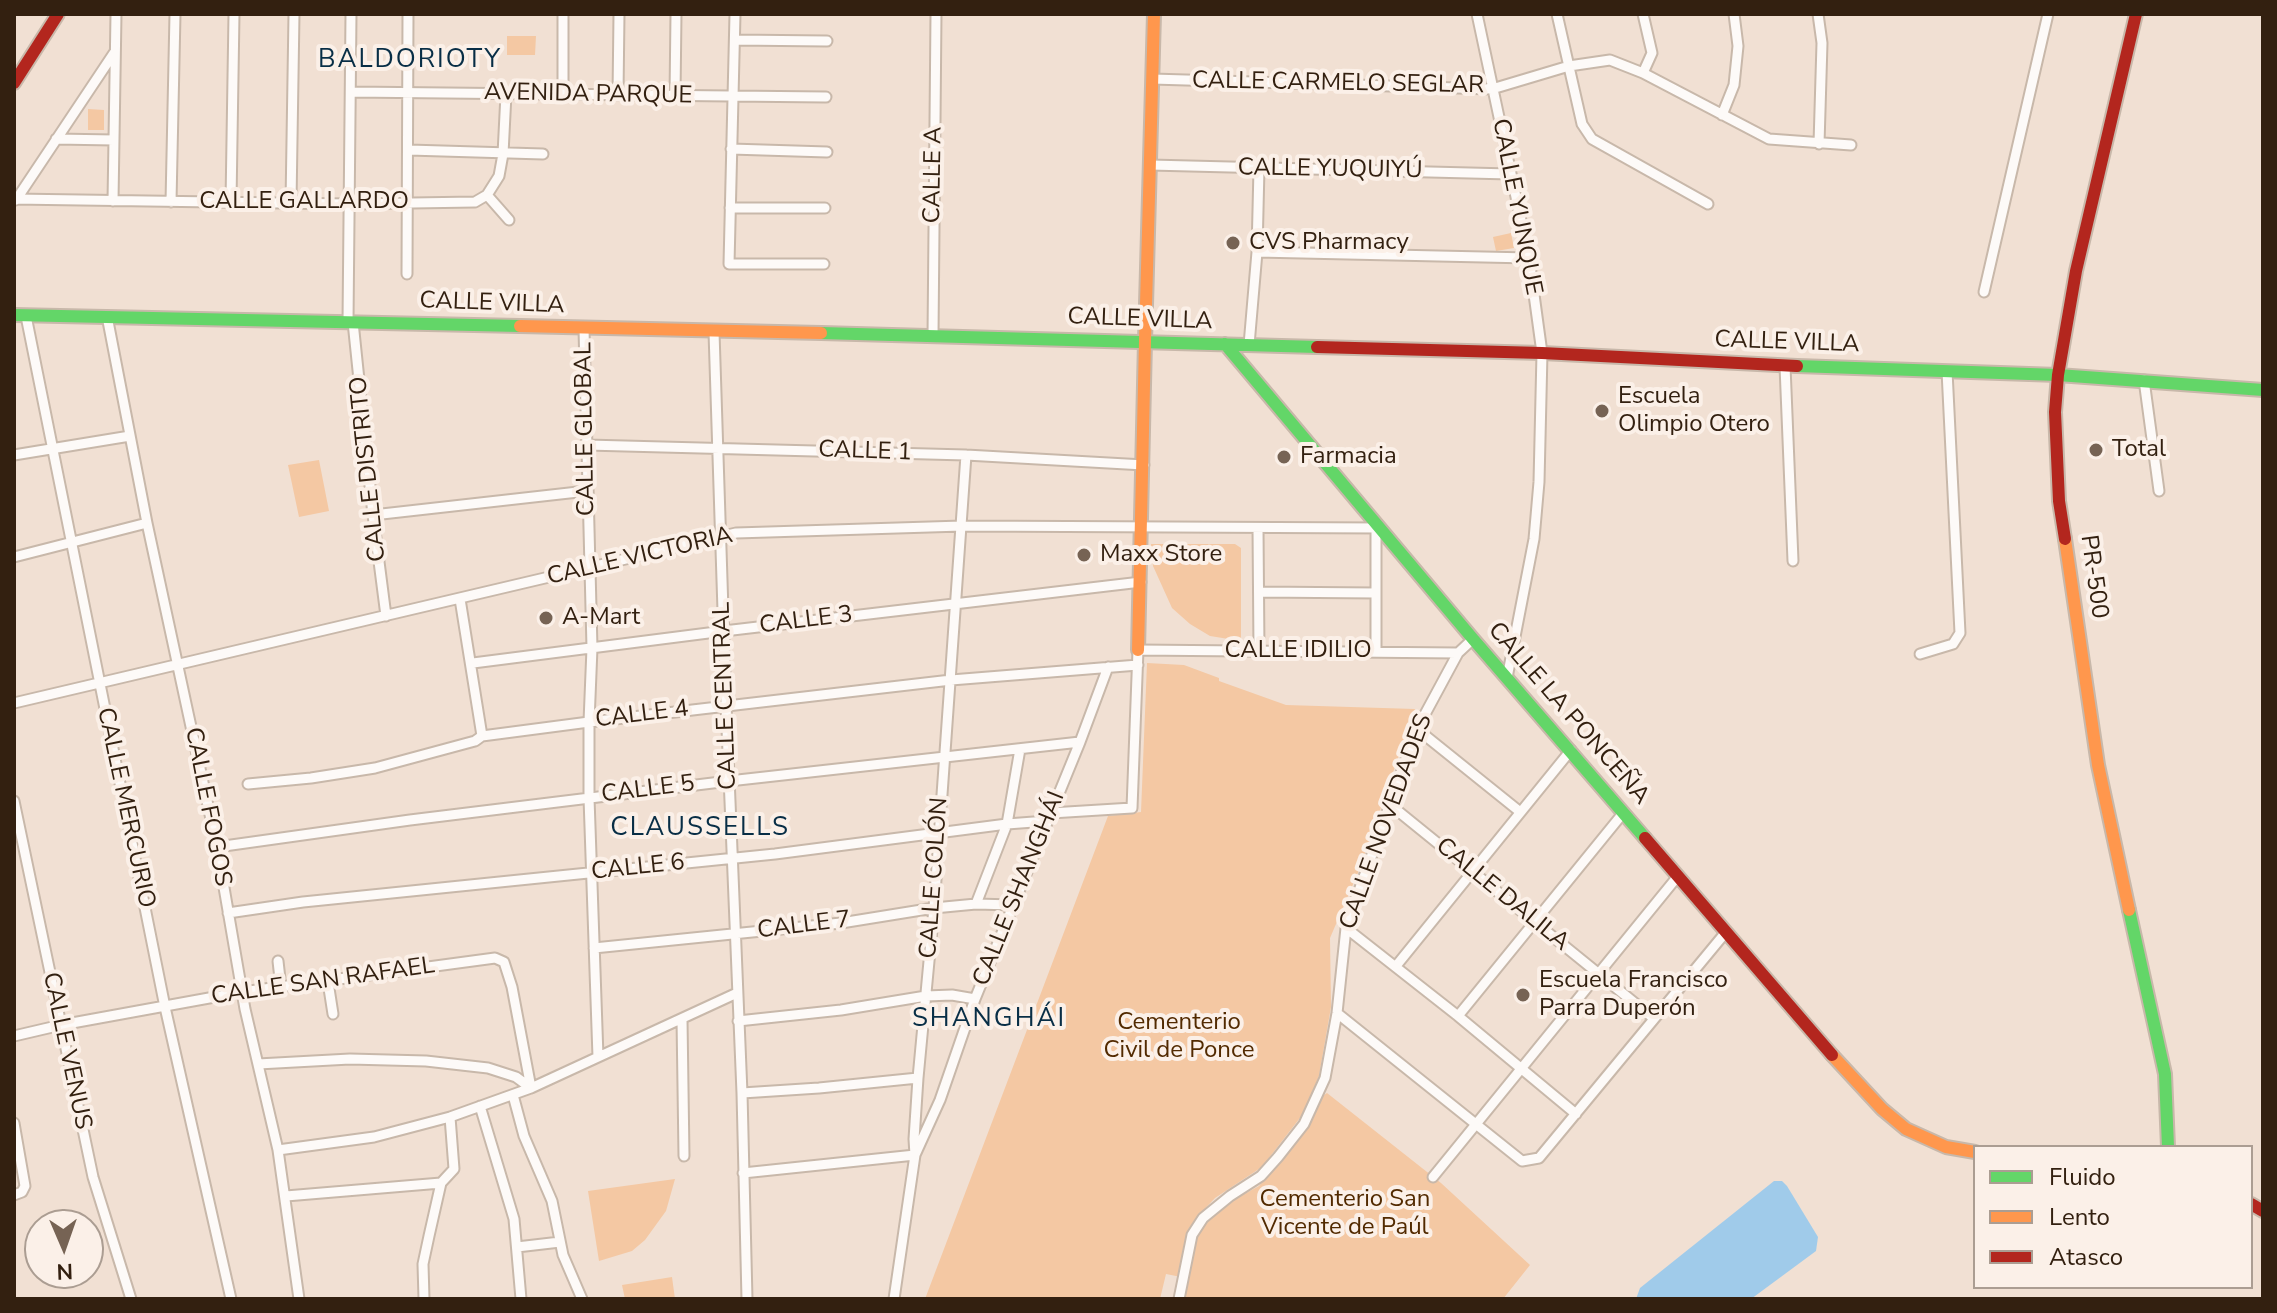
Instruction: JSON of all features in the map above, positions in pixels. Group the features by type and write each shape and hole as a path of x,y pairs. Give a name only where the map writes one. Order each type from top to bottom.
{"main road":[{"path":"14,83 58,14"},
{"path":"1138,650 1154,14"},
{"name":"PR-500","path":"2136,14 2076,271 2058,375 2055,412 2059,501 2098,765 2165,1074 2168,1145"},
{"name":"CALLE VILLA","path":"20,316 1542,353 1785,366 2058,375 2263,390"},
{"name":"CALLE LA PONCEÑA","path":"1225,344 1378,529 1857,1084 1906,1129 1946,1147 1973,1152"}],"street":[{"path":"113,201 116,14"},
{"path":"171,202 175,14"},
{"path":"231,202 234,14"},
{"path":"291,203 294,14"},
{"name":"CALLE DISTRITO","path":"351,14 351,322 386,616"},
{"path":"407,274 408,14"},
{"path":"563,14 563,94"},
{"path":"618,95 619,14"},
{"path":"675,96 676,14"},
{"path":"735,14 729,264 824,264"},
{"name":"CALLE A","path":"933,336 936,14"},
{"name":"CALLE YUNQUE","path":"1477,14 1529,258 1542,353 1539,482 1534,539 1507,678"},
{"path":"1557,14 1582,124 1592,139 1708,204"},
{"path":"1643,14 1652,53 1643,73"},
{"path":"1722,115 1734,85 1738,46 1734,14"},
{"path":"1818,14 1822,43 1819,144"},
{"path":"1984,292 2048,14"},
{"path":"735,40 827,41"},
{"path":"15,199 115,51"},
{"name":"CALLE CARMELO SEGLAR","path":"1152,79 1492,89 1569,66 1610,60 1643,73 1769,139 1851,145"},
{"name":"AVENIDA PARQUE","path":"351,92 826,97"},
{"path":"506,94 499,176 487,195 509,220"},
{"path":"56,139 114,140"},
{"path":"731,149 827,152"},
{"path":"409,150 543,154"},
{"name":"CALLE YUQUIYÚ","path":"1150,165 1510,174"},
{"path":"1249,345 1257,252 1259,168"},
{"name":"CALLE GALLARDO","path":"15,199 456,204 475,202 487,195"},
{"path":"730,208 825,208"},
{"path":"1257,252 1529,258"},
{"name":"CALLE MERCURIO","path":"20,316 53,449 165,1007 231,1299"},
{"name":"CALLE FOGOS","path":"107,316 147,523 217,847 242,992 278,1150 299,1299"},
{"name":"CALLE GLOBAL","path":"584,329 592,648 589,798 598,1057"},
{"name":"CALLE CENTRAL","path":"714,332 737,935 747,1299"},
{"path":"1785,366 1793,561"},
{"path":"1920,654 1953,644 1960,633 1947,371"},
{"path":"2144,380 2159,491"},
{"path":"14,455 130,436"},
{"name":"CALLE 1","path":"587,445 966,455 1144,465"},
{"name":"CALLE COLÓN","path":"894,1299 915,1155 918,1078 934,908 966,455"},
{"path":"373,515 587,491"},
{"path":"14,557 147,523"},
{"name":"CALLE VICTORIA","path":"14,703 722,535 962,526 1378,529"},
{"path":"1258,528 1259,651"},
{"path":"1376,652 1378,529"},
{"name":"CALLE 3","path":"473,663 1141,582"},
{"path":"1259,592 1376,593"},
{"path":"460,599 473,663 482,736"},
{"name":"CALLE NOVEDADES","path":"1179,1299 1192,1235 1203,1218 1261,1176 1304,1124 1325,1078 1337,1013 1346,928 1388,803 1417,729 1458,653 1473,639"},
{"path":"1138,650 1138,665"},
{"name":"CALLE IDILIO","path":"1138,650 1458,653"},
{"name":"CALLE 4","path":"248,784 375,768 475,741 482,736 726,704 951,680 1138,665"},
{"name":"CALLE 6","path":"228,913 733,858 1132,808 1138,665"},
{"name":"CALLE SHANGHÁI","path":"915,1155 940,1100 975,999 1108,667"},
{"path":"1417,729 1519,811"},
{"name":"CALLE 5","path":"217,847 589,798 1080,742"},
{"path":"976,904 1007,824 1020,749"},
{"path":"1396,966 1571,750"},
{"name":"CALLE VENUS","path":"14,801 93,1177 131,1299"},
{"name":"CALLE DALILA","path":"1388,803 1652,1017"},
{"path":"1458,1016 1624,812"},
{"path":"1433,1177 1678,876"},
{"name":"CALLE 7","path":"594,948 841,923 934,908 976,904 1013,905"},
{"path":"1346,928 1576,1114"},
{"path":"1337,1013 1522,1161 1539,1158 1652,1017 1726,932"},
{"name":"CALLE SAN RAFAEL","path":"14,1036 242,992 501,959 512,987 531,1088"},
{"path":"278,961 281,988"},
{"path":"328,982 333,1014"},
{"path":"278,1150 374,1137 513,1095 737,993"},
{"path":"738,1021 841,1010 926,996 952,995 975,999"},
{"path":"682,1019 684,1156"},
{"path":"258,1064 350,1059 481,1066 516,1077 531,1088"},
{"path":"742,1093 918,1078"},
{"path":"513,1095 524,1136 552,1201 560,1242 582,1299"},
{"path":"480,1106 514,1219 521,1299"},
{"path":"424,1299 423,1264 441,1183 454,1169 454,1115"},
{"path":"14,1123 25,1186 22,1192 14,1195"},
{"path":"743,1173 915,1155"},
{"path":"286,1196 441,1183"},
{"path":"517,1247 560,1242"}],"green space":[{"path":"507,36 536,36 535,55 507,55"},
{"path":"88,109 104,110 104,130 88,130"},
{"path":"1511,233 1514,248 1496,251 1493,237"},
{"path":"319,460 329,511 299,517 288,465"},
{"path":"1151,544 1235,544 1241,548 1241,641 1210,636 1172,608 1153,566"},
{"name":"Cementerio Civil de Ponce","path":"1147,663 1184,665 1286,705 1415,709 1360,868 1330,938 1331,1007 1319,1076 1303,1114 1262,1167 1215,1198 1199,1215 1189,1231 1181,1277 1166,1274 1160,1299 925,1299 1108,816 1141,812"},
{"name":"Cementerio San Vicente de Paúl","path":"1327,1093 1441,1183 1530,1265 1503,1299 1185,1299 1197,1233 1222,1206 1259,1186 1307,1127 1321,1097"},
{"path":"675,1179 666,1211 645,1240 632,1251 599,1261 588,1191"},
{"path":"672,1277 675,1299 625,1299 622,1285"}],"water":[{"path":"1774,1181 1782,1181 1787,1186 1818,1237 1816,1251 1751,1299 1636,1299 1640,1288"}],"traffic: fast":[{"path":"14,315 520,326"},
{"path":"821,333 1317,347"},
{"path":"1225,344 1645,838"},
{"path":"1797,366 2058,375 2263,390"},
{"path":"2129,910 2165,1074 2168,1145"}],"traffic: slow":[{"path":"1145,341 1154,14"},
{"path":"520,326 821,333"},
{"path":"1138,650 1145,341"},
{"path":"2065,539 2098,765 2129,910"},
{"path":"1832,1055 1882,1109 1906,1129 1946,1147 1973,1152"}],"traffic: jam":[{"path":"14,83 58,14"},
{"path":"2065,539 2059,501 2055,412 2058,375 2076,271 2136,14"},
{"path":"1317,347 1542,353 1797,366"},
{"path":"1645,838 1832,1055"},
{"path":"2253,1205 2263,1211"}],"place":[{"name":"CVS Pharmacy","path":"1233,243"},
{"name":"Escuela Olimpio Otero","path":"1602,411"},
{"name":"Total","path":"2096,450"},
{"name":"Farmacia","path":"1284,457"},
{"name":"Maxx Store","path":"1084,555"},
{"name":"A-Mart","path":"546,618"},
{"name":"Escuela Francisco Parra Duperón","path":"1523,995"}],"district":[{"name":"BALDORIOTY","path":"410,61"},
{"name":"CLAUSSELLS","path":"700,829"},
{"name":"SHANGHÁI","path":"989,1020"}]}
